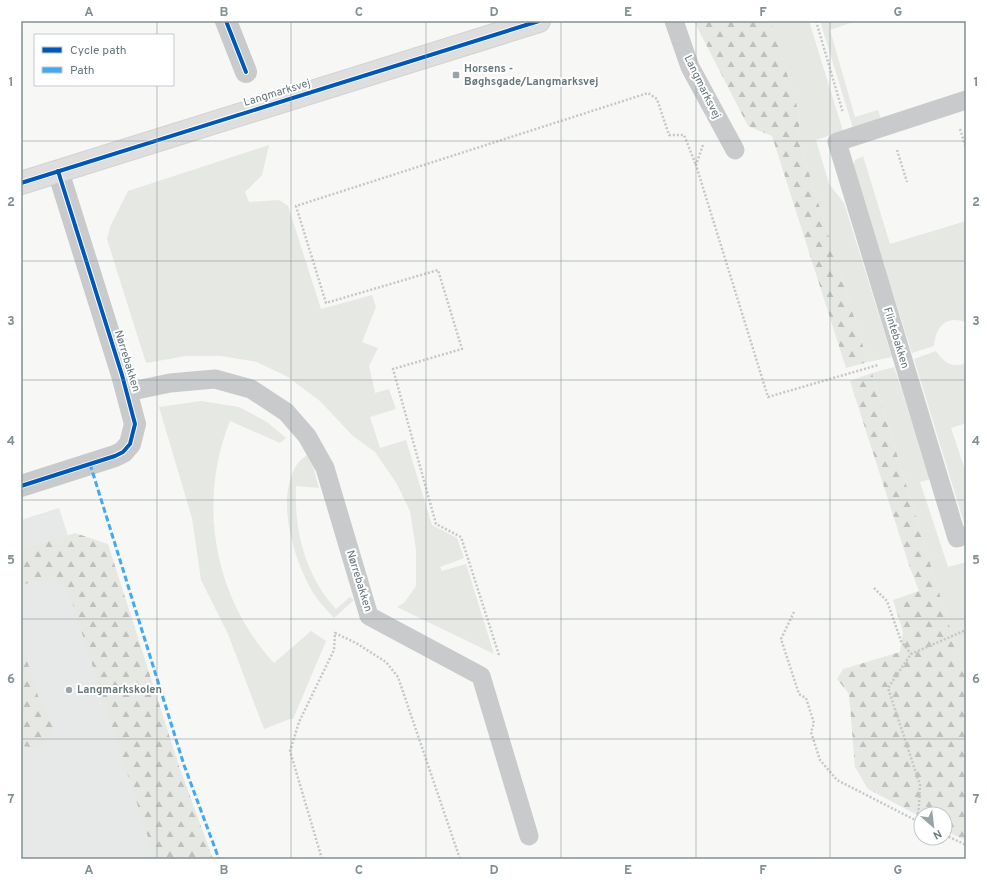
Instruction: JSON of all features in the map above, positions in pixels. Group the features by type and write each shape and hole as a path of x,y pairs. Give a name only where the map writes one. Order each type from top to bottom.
{"main road":[{"name":"Langmarksvej","path":"21,183 539,21"}],"street":[{"path":"226,21 246,72"},
{"name":"Nørrebakken","path":"21,486 115,456 123,452 130,444 136,424 58,171"}],"lane":[{"name":"Langmarksvej","path":"674,21 690,67 735,150"},
{"name":"Flintebakken","path":"966,100 837,142 957,538 966,535"},
{"name":"Nørrebakken","path":"127,392 170,383 215,379 251,389 286,412 308,436 325,468 369,616 481,676"},
{"path":"481,676 529,836"}],"path":[{"path":"816,21 850,137"},
{"path":"481,676 501,663 460,537 436,524 393,369 462,349 438,270 326,303 296,206 648,93 657,99 669,135 684,135 696,165 768,398 871,367"},
{"path":"696,165 713,110"},
{"path":"889,125 907,182"},
{"path":"874,588 887,601 901,641 911,654"},
{"path":"794,612 781,639 799,694 806,698 814,724 811,732 820,760 837,780 913,818"},
{"path":"920,806 920,785 888,688 911,654 966,630"},
{"path":"322,859 290,751 299,722 334,650 335,633 356,643 386,662 398,677 460,859"},
{"path":"953,839 966,845"}],"shaded area":[{"name":"Langmarkskolen","path":"59,508 173,859 21,859 21,520"}],"green space":[{"path":"694,21 771,22 800,116 798,138 868,362 846,368 772,136 748,126"},
{"path":"770,21 809,21 843,131 816,140 829,184 844,203 892,357 868,362 798,138 800,116"},
{"path":"820,21 856,21 830,30 855,117 878,110 881,119 853,128"},
{"path":"269,145 262,175 245,192 249,202 279,200 288,206 321,309 372,295 376,307 362,342 378,348 369,366 375,393 389,389 396,409 370,417 380,448 406,440 432,525 457,538 464,558 440,567 442,571 466,564 494,654 397,607 404,603 416,586 416,550 410,511 397,484 375,452 353,436 320,401 288,377 257,362 221,356 186,356 146,363 107,239 110,227 128,191"},
{"path":"863,156 890,244 966,221 966,322 959,320 948,321 943,324 937,333 934,346 912,353 853,168 855,160"},
{"path":"936,351 945,361 953,365 961,365 966,363 966,423 951,428 966,473 966,524 964,523 914,359"},
{"path":"894,367 931,479 920,482 948,567 966,562 966,680 872,373"},
{"path":"872,373 966,680 966,841 953,834 953,806 913,806 913,813 868,789 855,767 849,694 837,679 843,669 900,652 903,632 893,600 919,591 909,565 850,381"},
{"path":"201,401 239,407 267,422 286,438 280,443 230,421 220,452 215,484 214,516 217,548 225,579 237,609 254,637 274,663 311,631 326,641 293,719 264,729 228,634 201,580 192,518 159,407"},
{"path":"307,455 313,467 319,488 296,486 297,519 304,552 316,582 336,609 350,597 354,600 334,618 319,601 304,576 293,545 289,528 287,495 290,480 297,465"},
{"path":"75,533 108,544 179,766 213,859 155,859 70,596 54,576 21,585 21,550"},
{"path":"21,641 38,696 54,728 41,748 21,746"}],"marked path":[{"path":"90,464 184,765 219,859"}],"cycle path":[{"path":"226,21 246,72"},
{"path":"21,183 539,21"},
{"path":"21,486 115,456 123,452 130,444 135,424 122,375 58,171"}],"place":[{"name":"Horsens - Bøghsgade/Langmarksvej","path":"456,75"},
{"name":"Langmarkskolen","path":"69,690"}]}
